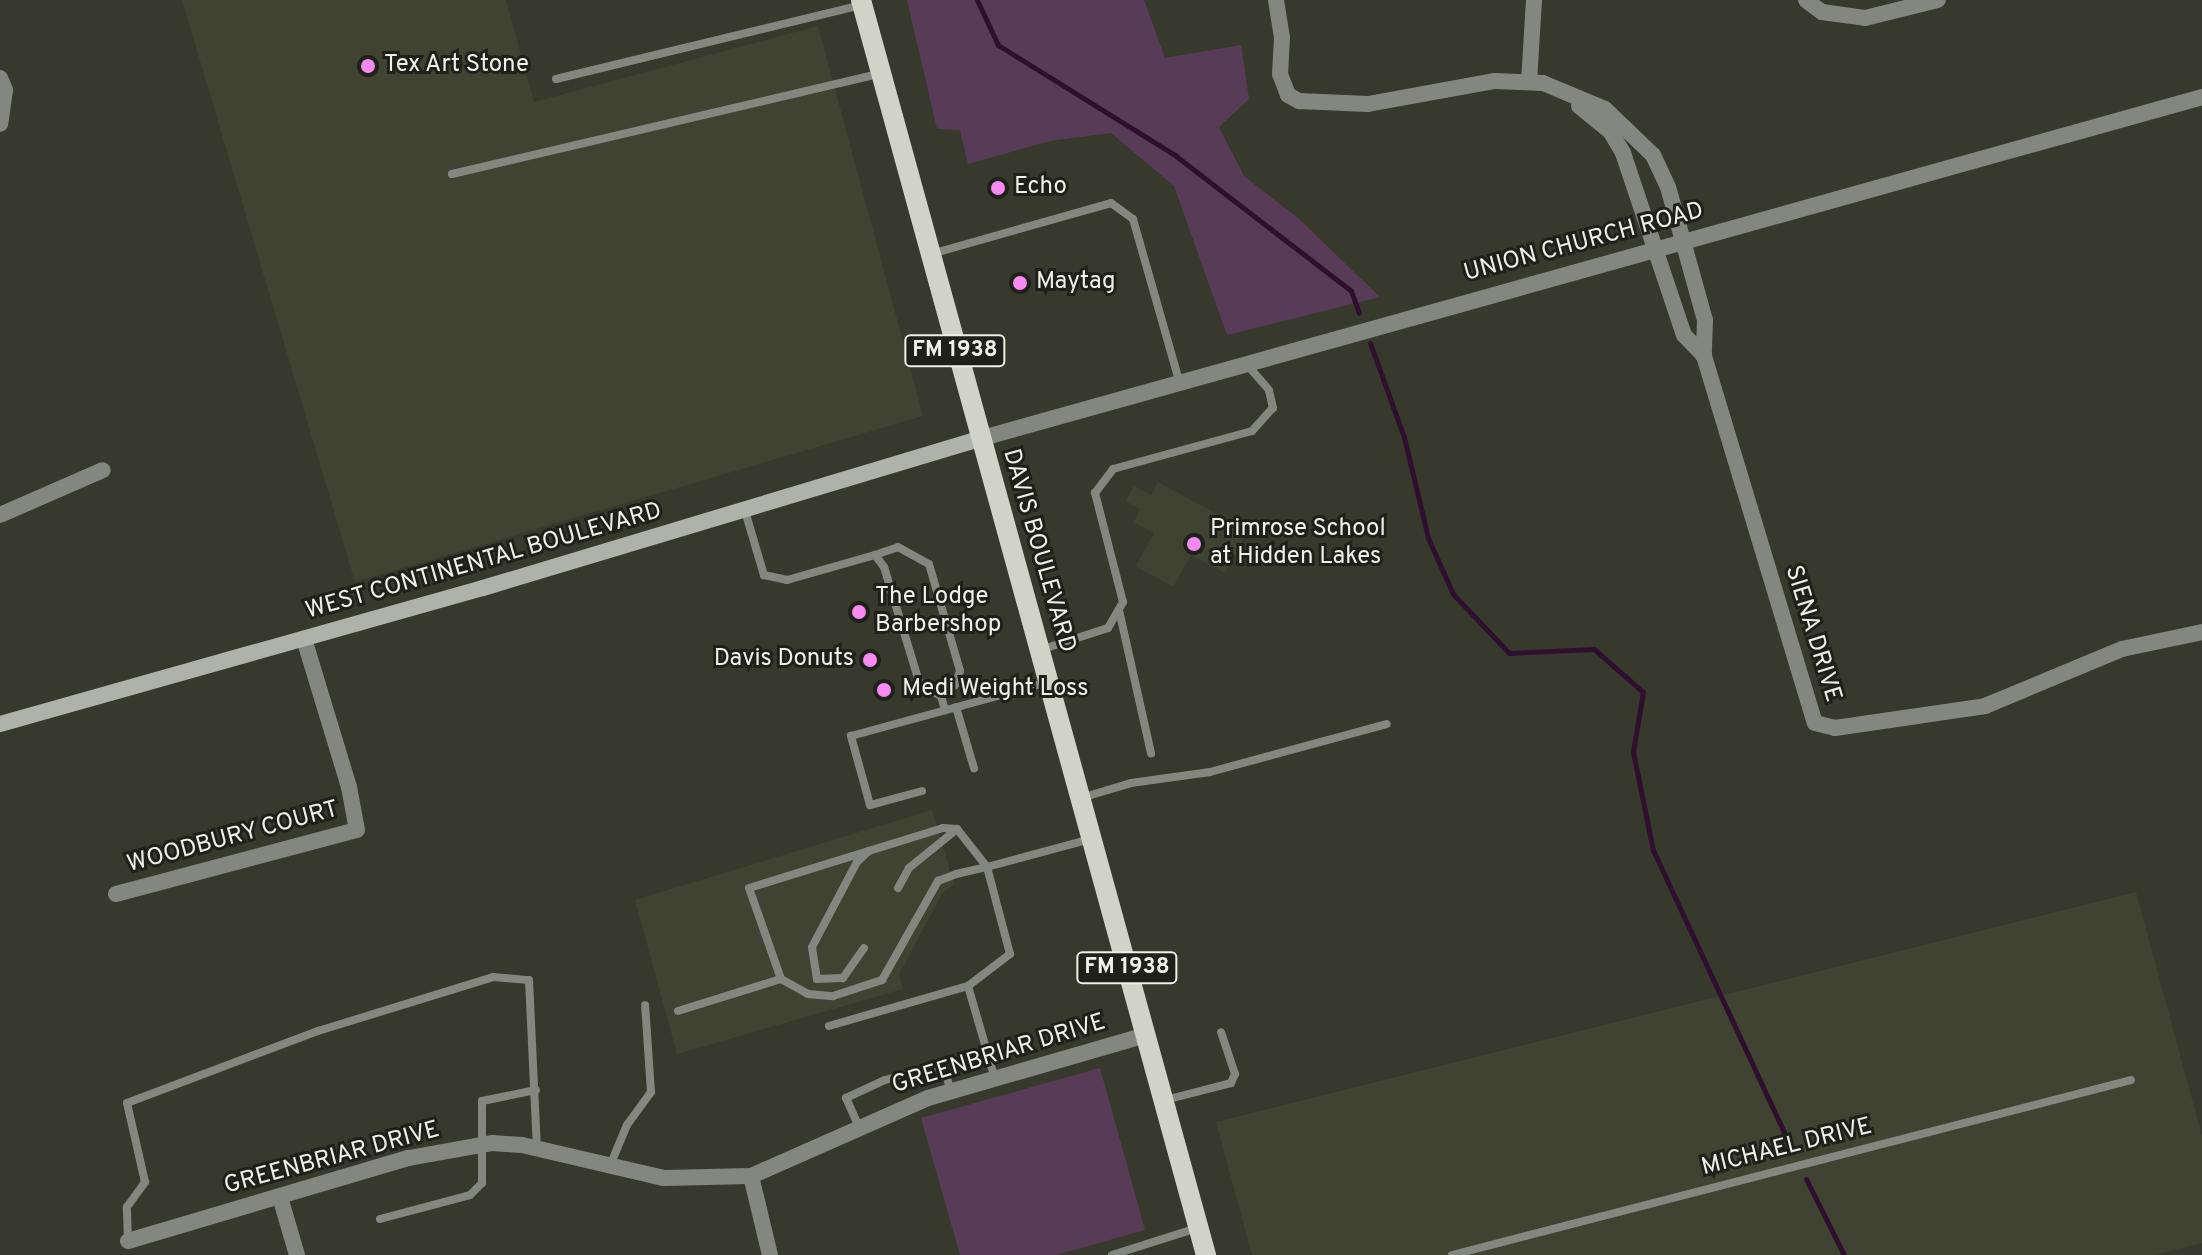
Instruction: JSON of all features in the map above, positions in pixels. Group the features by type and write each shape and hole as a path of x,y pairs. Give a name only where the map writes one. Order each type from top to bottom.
{"main road":[{"name":"DAVIS BOULEVARD","path":"861,2 1206,1255"},
{"name":"WEST CONTINENTAL BOULEVARD","path":"0,724 745,511 979,439"}],"street":[{"path":"1276,0 1282,37 1280,74 1288,95 1299,101 1368,104 1495,81 1529,82 1552,87"},
{"path":"1529,82 1534,0"},
{"path":"1806,0 1822,12 1865,18 1938,0"},
{"path":"0,78 5,90 1,123"},
{"name":"SIENA DRIVE","path":"1552,87 1605,109 1653,155 1683,241 1705,320 1704,356 1815,723 1835,728 1985,706 2122,649 2202,632"},
{"name":"SIENA DRIVE","path":"1552,87 1591,113 1617,142 1684,335 1704,356"},
{"name":"UNION CHURCH ROAD","path":"979,439 2202,97"},
{"path":"0,515 103,470"},
{"name":"WOODBURY COURT","path":"116,894 357,830 349,787 304,639"},
{"name":"GREENBRIAR DRIVE","path":"128,1241 409,1158 479,1146 537,1149 608,1168 664,1178 751,1176 785,1165 859,1127 951,1092 1146,1035"},
{"path":"751,1176 770,1255"},
{"path":"280,1197 297,1255"}],"lane":[{"path":"556,79 861,2"},
{"path":"452,174 880,73"},
{"path":"929,255 1111,203 1133,219 1179,381"},
{"path":"1039,650 1108,628 1123,602 1095,493 1113,469 1252,431 1273,408 1269,390 1245,363"},
{"path":"745,511 764,575 787,580 898,547 929,564 960,671 955,685 941,696"},
{"path":"875,555 884,567 920,685 941,696 945,710"},
{"path":"1119,610 1151,753"},
{"path":"922,791 870,805 851,736 1048,682"},
{"path":"956,707 974,768"},
{"path":"1080,798 1131,783 1210,772 1387,724"},
{"path":"829,1026 968,986 1010,954 987,867 957,829 943,828 752,883 770,962 781,979 808,994 833,996 882,980 938,881 987,867 1091,839"},
{"path":"898,888 909,868 957,829"},
{"path":"864,948 843,978 817,979 812,947 857,862 873,848"},
{"path":"128,1241 127,1207 145,1182 127,1103 318,1031 493,977 529,980 537,1149"},
{"path":"678,1011 781,979"},
{"path":"968,986 995,1080"},
{"path":"608,1168 627,1125 651,1092 645,1005"},
{"path":"1163,1101 1231,1083 1235,1074 1221,1032"},
{"path":"859,1127 846,1098 885,1080 943,1064 951,1092"},
{"name":"MICHAEL DRIVE","path":"1452,1255 2131,1080"},
{"path":"380,1219 470,1195 482,1183 484,1160 479,1146 482,1101 536,1090"},
{"path":"1115,1254 1198,1228"}],"shaded area":[{"path":"182,0 506,0 534,102 818,26 923,416 355,582"},
{"path":"907,0 1144,0 1165,58 1241,45 1249,99 1219,127 1244,176 1299,219 1380,297 1227,335 1174,186 1111,133 1050,141 968,164 960,130 937,129"},
{"name":"Primrose School at Hidden Lakes","path":"1158,482 1248,531 1225,573 1191,555 1173,587 1136,566 1154,533 1134,522 1140,509 1125,501 1134,486 1151,495"},
{"path":"932,810 954,884 942,894 899,974 903,989 677,1054 635,900"},
{"path":"2136,892 2202,1136 2202,1243 2154,1255 1252,1255 1216,1122"},
{"path":"1100,1068 1145,1230 1056,1255 960,1255 921,1118"}],"waterway":[{"path":"977,0 998,45 1176,156 1351,291 1359,313"},
{"path":"1370,343 1404,437 1428,538 1453,594 1509,653 1594,649 1643,692 1633,752 1653,850 1793,1152"},
{"path":"1806,1179 1844,1255"}],"place":[{"name":"Tex Art Stone","path":"368,66"},
{"name":"Echo","path":"998,188"},
{"name":"Maytag","path":"1020,283"},
{"name":"Primrose School at Hidden Lakes","path":"1194,544"},
{"name":"The Lodge Barbershop","path":"859,612"},
{"name":"Davis Donuts","path":"870,660"},
{"name":"Medi Weight Loss","path":"884,690"}]}
